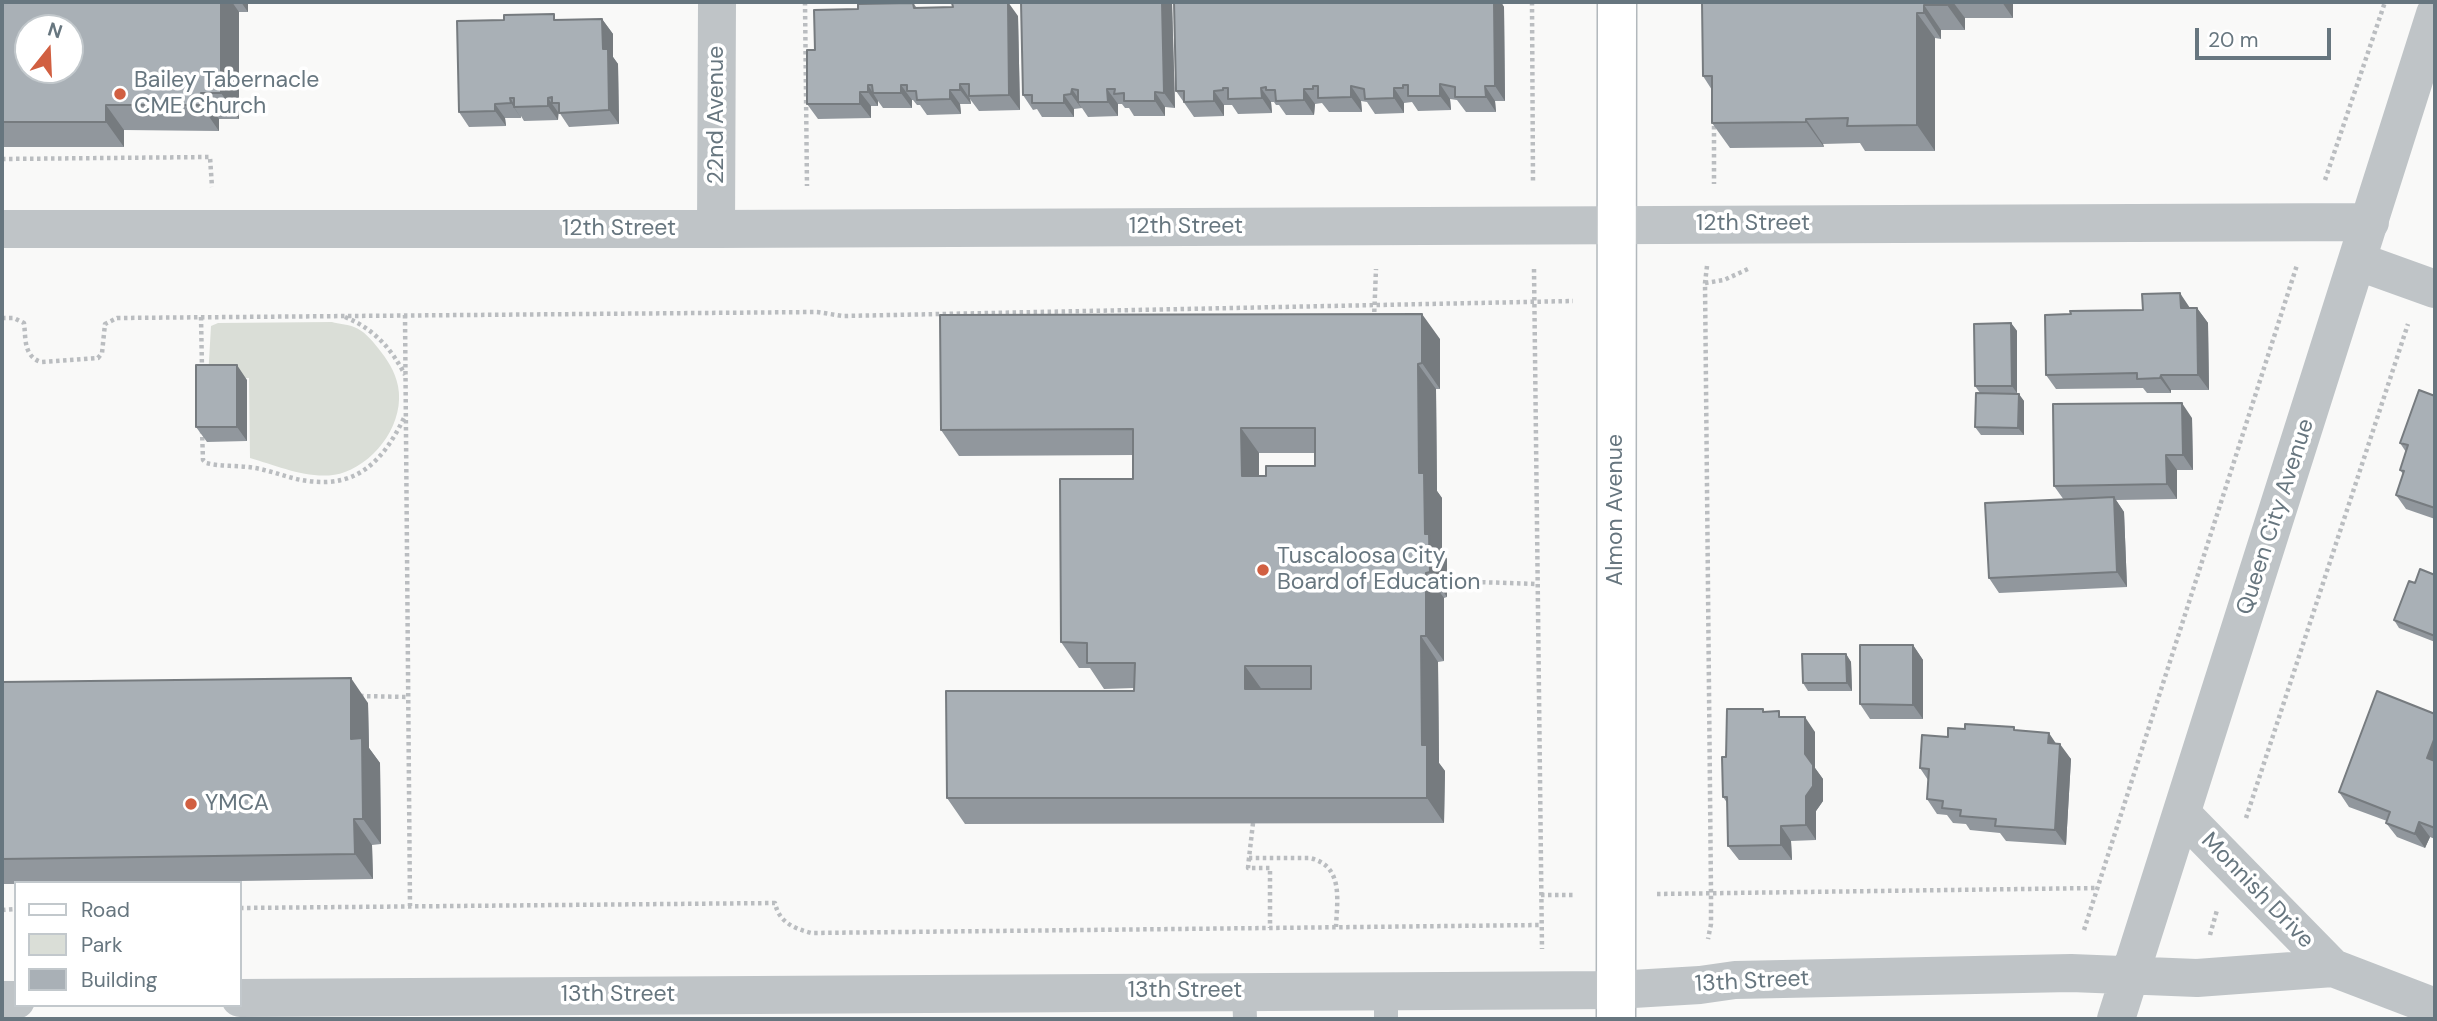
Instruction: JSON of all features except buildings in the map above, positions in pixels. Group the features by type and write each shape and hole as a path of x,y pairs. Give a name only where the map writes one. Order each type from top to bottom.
{"main road":[{"name":"Almon Avenue","path":"1616,1004 1617,2"}],"street":[{"name":"22nd Avenue","path":"716,229 717,2"},
{"name":"Queen City Avenue","path":"2116,1019 2435,14"},
{"name":"12th Street","path":"2,229 807,229 2370,222"},
{"path":"2357,261 2428,287"},
{"name":"Monnish Drive","path":"2182,814 2333,968 2435,1007"},
{"name":"Monnish Drive","path":"2130,976 2197,978 2333,968"},
{"name":"13th Street","path":"242,998 738,1007 1386,1005 1542,990 1616,1004 1735,980 2071,973 2130,976"}],"path":[{"path":"805,2 807,229"},
{"path":"1532,2 1542,990"},
{"path":"2071,973 2311,222 2385,2"},
{"path":"1700,985 1711,924 1705,283 1715,176 1714,109"},
{"path":"2,159 210,157 214,229"},
{"path":"1374,328 1378,226"},
{"path":"2197,978 2231,863 2428,287"},
{"path":"2,318 14,318 24,323 29,354 34,360 41,362 98,359 102,353 105,324 117,317 817,312 843,316 1616,300"},
{"path":"341,316 360,323 379,337 393,353 406,376"},
{"path":"405,316 410,906"},
{"path":"201,317 202,372"},
{"path":"202,427 202,455 206,463 254,468 310,481 330,482 365,471 379,459 392,443 406,414"},
{"path":"1447,582 1538,584"},
{"path":"353,696 408,697"},
{"path":"1253,823 1248,868 1270,868 1270,928"},
{"path":"1249,858 1310,858 1320,861 1330,869 1337,881 1336,927"},
{"path":"1541,895 2097,888"},
{"path":"242,908 775,903 784,922 811,933 1541,925"}],"green space":[{"path":"332,322 357,328 364,333 393,370 399,399 393,425 386,438 378,449 357,466 334,475 310,475 250,458 249,378 208,378 211,326 218,323"}],"place":[{"name":"Bailey Tabernacle CME Church","path":"120,94"},
{"name":"Tuscaloosa City Board of Education","path":"1263,570"},
{"name":"YMCA","path":"191,804"}]}
